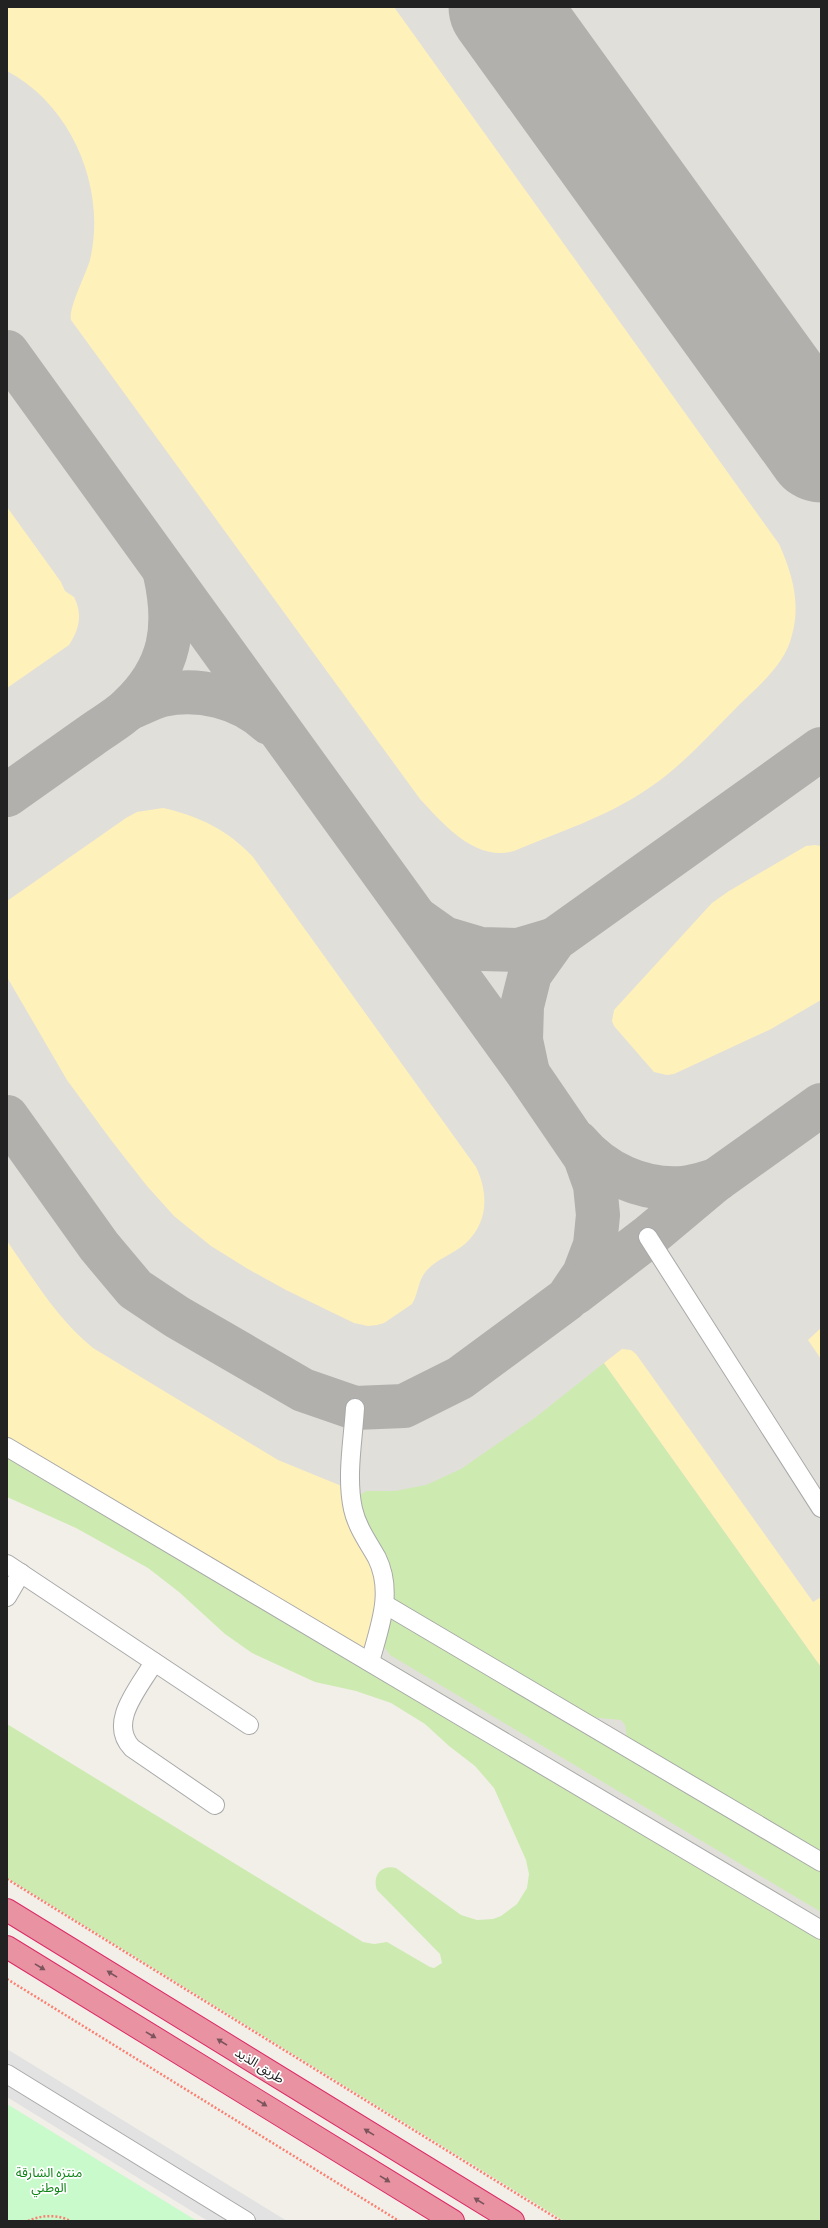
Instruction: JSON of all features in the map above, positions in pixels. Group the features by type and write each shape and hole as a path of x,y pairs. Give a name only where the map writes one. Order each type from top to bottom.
{"highway":[{"name":"طريق الذيد","path":"7,1910 513,2221"},
{"path":"7,1947 453,2221"}],"lane":[{"path":"648,1237 821,1508"},
{"path":"355,1408 351,1498 357,1522 381,1571 386,1604 370,1662"},
{"path":"7,1447 821,1930"},
{"path":"7,1597 14,1568 248,1725"},
{"path":"386,1604 821,1862"},
{"path":"154,1662 123,1717 122,1731 124,1738 132,1748 215,1805"},
{"path":"7,2074 246,2221"}],"path":[{"path":"7,1879 561,2221"},
{"path":"7,1979 399,2221"},
{"path":"28,2221 35,2218 51,2216 70,2221"}],"shaded area":[{"path":"7,7 821,7 821,1941 7,1458"},
{"path":"7,2049 287,2221 208,2221 7,2097"}],"green space":[{"path":"604,1363 821,1667 821,1857 627,1737 625,1725 621,1720 588,1717 391,1601 367,1530 359,1496 366,1491 395,1491 426,1485 461,1469 536,1417"},
{"path":"7,1458 821,1941 821,2221 564,2221 7,1878 7,1724 363,1942 374,1944 387,1942 430,1967 434,1968 442,1963 440,1954 377,1890 376,1880 379,1872 386,1868 396,1868 461,1915 477,1920 493,1919 501,1916 517,1904 527,1888 529,1874 526,1860 494,1788 475,1766 449,1746 425,1724 391,1703 356,1691 315,1682 252,1653 225,1634 179,1592 148,1568 76,1528 7,1497"},
{"path":"389,1615 821,1871 821,1912 390,1655 382,1644"},
{"name":"منتزه الشارقة الوطني","path":"7,2104 197,2221 7,2221"}],"sand":[{"path":"7,7 394,7 779,544 788,566 794,588 796,611 795,623 789,646 784,656 770,674 673,770 634,798 601,815 514,851 500,853 487,851 474,846 450,830 420,799 71,320 72,308 90,260 94,233 93,205 88,178 79,152 66,127 50,105 30,86 7,71"},
{"path":"7,507 61,582 65,591 74,597 77,603 79,622 69,645 7,688"},
{"path":"163,808 189,815 212,825 233,839 253,857 476,1167 483,1187 484,1208 482,1218 473,1236 465,1244 431,1266 421,1278 412,1304 384,1323 368,1326 354,1323 286,1290 211,1246 174,1216 147,1186 67,1080 7,977 7,901 126,818 137,812"},
{"path":"806,846 821,846 821,1000 771,1029 674,1074 667,1075 654,1072 614,1026 612,1021 614,1010 712,903 729,891"},
{"path":"7,1241 57,1311 80,1337 93,1348 278,1460 344,1487 379,1581 367,1655 7,1440"},
{"path":"821,1328 821,1359 808,1340"},
{"path":"622,1349 631,1350 636,1354 813,1602 821,1597 821,1667 604,1363"}],"taxiway":[{"path":"7,352 529,1075 585,1157 595,1185 598,1215 595,1245 584,1274 567,1299 460,1378 404,1406 355,1408 303,1390 177,1317 135,1289 99,1246 7,1117"},
{"path":"7,795 120,715 144,692 162,662 167,646 170,629 170,612 169,593 165,574"},
{"path":"130,708 162,695 190,692 205,693 219,696 246,707 269,723"},
{"path":"528,1073 521,1040 522,1006 530,974 555,939 821,749"},
{"path":"420,921 444,938 481,949 518,950 555,939"},
{"path":"575,1293 648,1237 716,1180 821,1105"},
{"path":"577,1142 599,1163 624,1178 638,1183 668,1188 683,1188 716,1180"}],"runway":[{"path":"503,7 821,448"}]}
